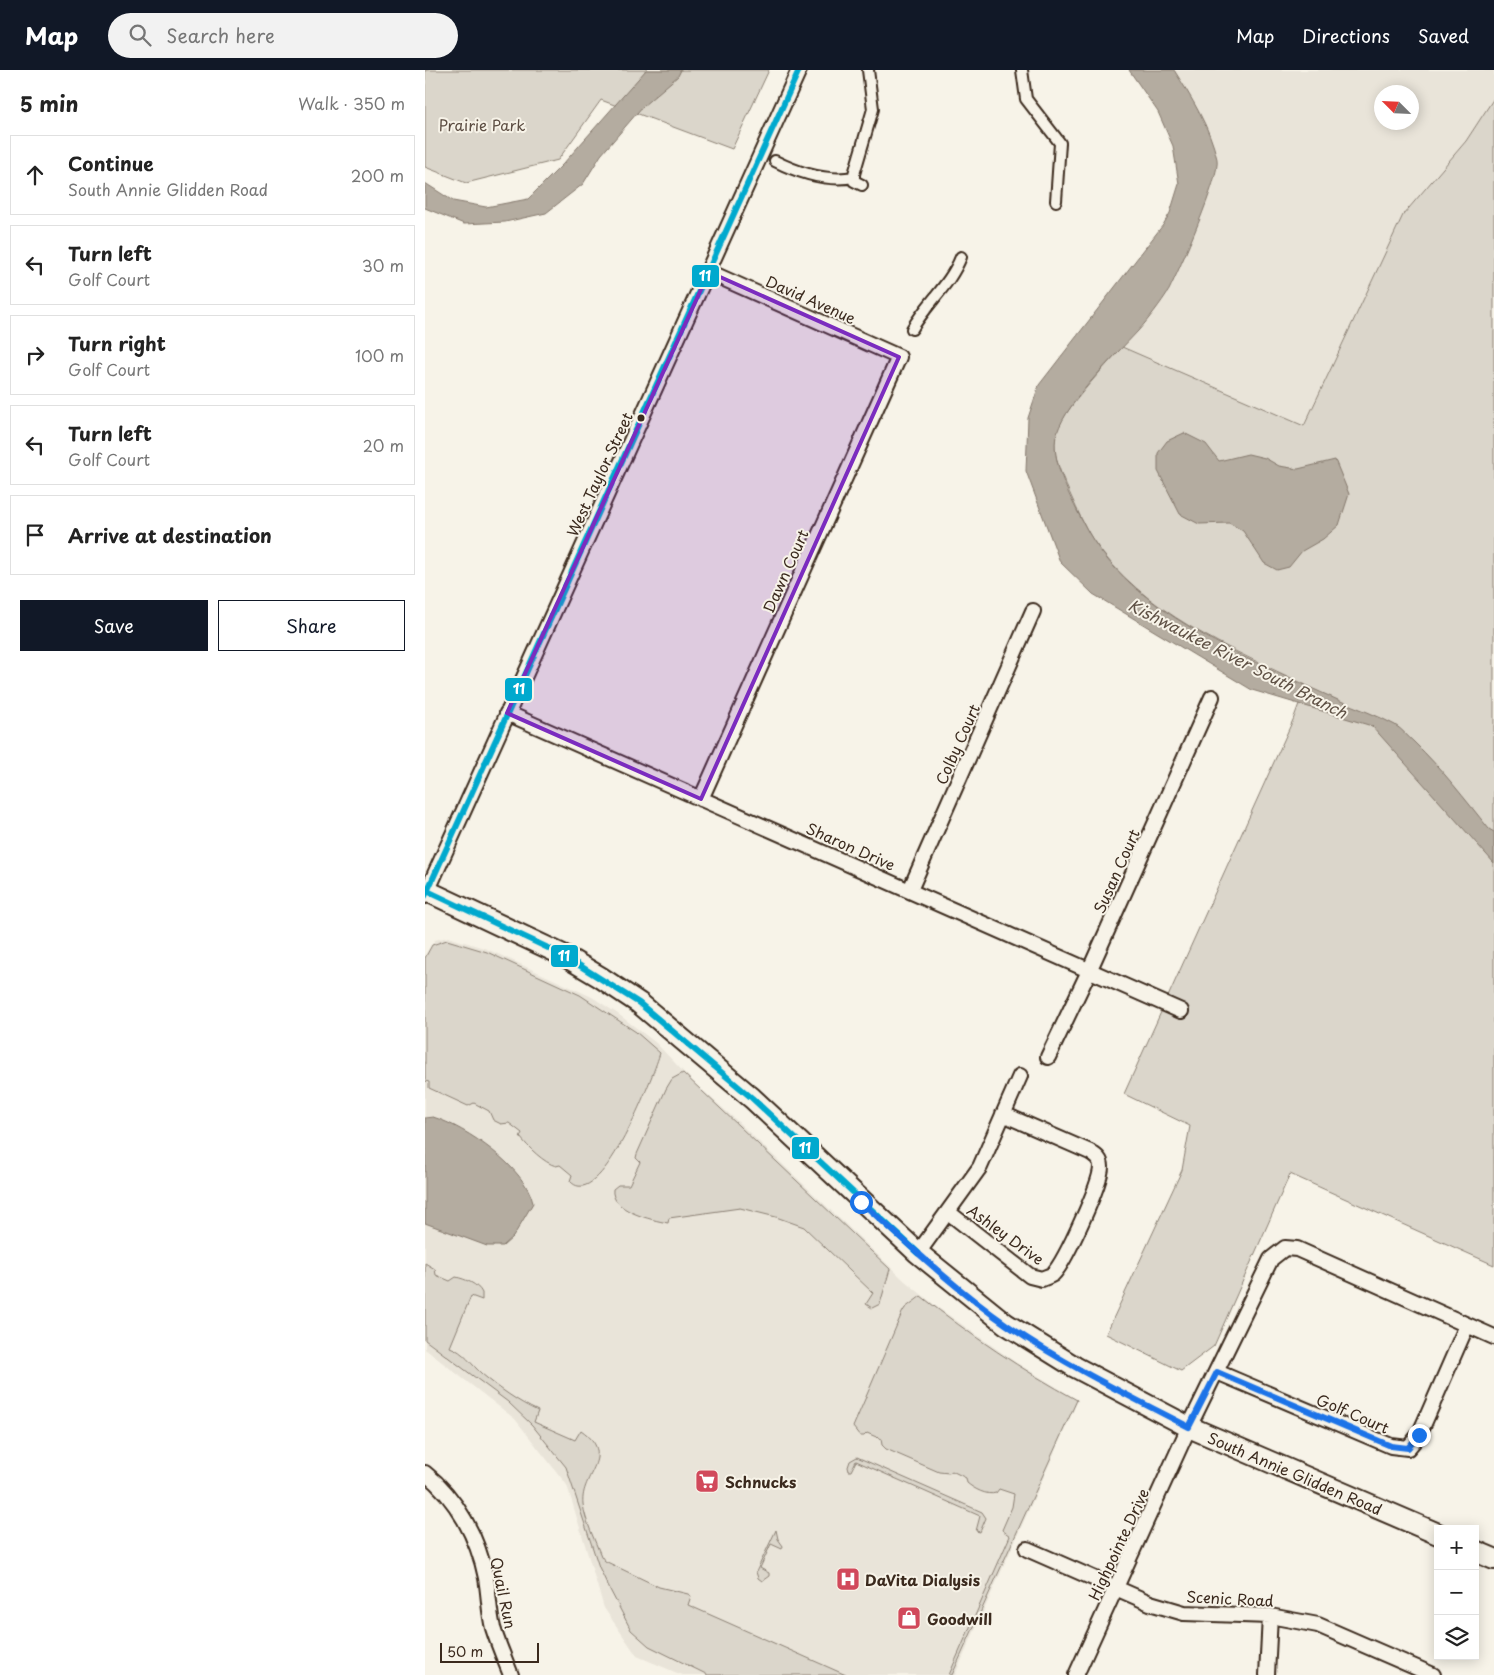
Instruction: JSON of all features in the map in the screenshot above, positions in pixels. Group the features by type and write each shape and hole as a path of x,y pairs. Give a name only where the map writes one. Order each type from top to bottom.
{"main road":[{"name":"South Annie Glidden Road","path":"426,892 563,955 639,1003 752,1098 918,1253 1006,1324 1075,1368 1189,1427 1434,1532"},
{"path":"1479,1553 1494,1559"}],"street":[{"name":"West Taylor Street","path":"426,892 709,272 799,70"},
{"path":"862,185 854,181 854,177 855,163 873,109 868,70"},
{"path":"1023,70 1026,99 1060,142 1056,201"},
{"path":"775,161 811,176 845,179 854,177"},
{"path":"912,329 924,310 950,280 961,257"},
{"name":"David Avenue","path":"709,272 899,357"},
{"name":"Dawn Court","path":"701,799 899,357"},
{"name":"Colby Court","path":"910,890 1033,611"},
{"name":"Susan Court","path":"1048,1057 1090,969 1212,697"},
{"name":"Sharon Drive","path":"507,713 1090,969 1181,1011"},
{"name":"Ashley Drive","path":"918,1253 980,1167 1020,1076"},
{"name":"Ashley Drive","path":"948,1212 1031,1276 1042,1279 1056,1269 1074,1238 1098,1183 1101,1166 1100,1160 1090,1152 1003,1114"},
{"path":"1189,1427 1271,1259 1285,1248 1297,1249 1494,1337"},
{"name":"Golf Court","path":"1217,1372 1391,1446 1408,1448 1419,1435 1467,1325"},
{"name":"Highpointe Drive","path":"1077,1675 1189,1427"},
{"name":"Quail Run","path":"425,1473 440,1486 460,1512 474,1541 482,1562 493,1629 511,1675"},
{"name":"Scenic Road","path":"1027,1549 1150,1603 1185,1613 1270,1616 1318,1625 1433,1675"},
{"path":"1267,1675 1270,1616"}],"highlighted area":[{"path":"709,272 899,357 701,799 507,713"}],"shaded area":[{"path":"1174,70 1494,70 1494,98 1466,141 1403,215 1303,427 1122,347 1141,328 1168,292 1215,178 1218,161 1200,115"},
{"path":"448,937 487,949 592,997 618,1014 656,1043 693,1082 735,1119 905,1281 937,1307 1015,1362 1078,1400 955,1675 682,1675 637,1656 604,1608 567,1485 515,1419 425,1349 425,955 435,940"}],"green space":[{"name":"Prairie Park","path":"425,70 769,70 732,149 601,100 558,160 466,183 425,167"},
{"path":"1494,98 1494,1265 1290,1174 1214,1346 1181,1371 1106,1334 1182,1170 1190,1126 1124,1094 1293,720 1306,685 1247,657 1189,626 1162,608 1113,566 1090,535 1065,482 1056,458 1056,434 1066,414 1075,402 1122,347 1304,426 1403,215 1466,141"},
{"path":"447,940 487,952 580,995 636,1032 660,1053 648,1087 624,1138 610,1161 596,1178 582,1186 570,1181 572,1175 560,1165 556,1166 546,1162 520,1137 522,1133 509,1123 501,1124 493,1120 489,1111 474,1103 468,1106 429,1088 429,1082 425,1081 425,958 432,945"},
{"path":"683,1073 890,1269 880,1304 872,1308 866,1304 873,1293 804,1227 776,1217 740,1208 669,1218 668,1223 652,1220 633,1213 618,1203 614,1197 613,1189 618,1185 629,1185 640,1162 636,1158 637,1154 666,1089 672,1079"},
{"path":"425,1263 435,1269 436,1275 450,1281 456,1277 467,1281 478,1287 482,1293 482,1300 471,1296 450,1347 463,1355 482,1374 502,1389 538,1411 534,1422 575,1440 581,1430 592,1439 597,1448 597,1457 584,1493 583,1504 601,1556 605,1561 659,1587 688,1594 691,1596 688,1605 846,1675 708,1675 649,1646 631,1630 599,1567 566,1467 532,1425 508,1402 425,1340"},
{"path":"921,1296 958,1324 1036,1377 1077,1400 952,1675 949,1675 1010,1536 1002,1530 1012,1507 1014,1494 999,1489 996,1493 989,1494 973,1488 967,1483 966,1478 952,1471 949,1473 939,1472 886,1449 882,1445 881,1439 867,1433 864,1436 860,1436 853,1427 902,1313 905,1308"},
{"path":"857,1457 982,1512 986,1518 980,1532 976,1531 980,1516 856,1461 851,1471 849,1471 850,1461"},
{"path":"776,1530 778,1539 783,1546 782,1549 771,1544 760,1568 769,1573 769,1576 762,1581 758,1578 756,1572"}],"water":[{"path":"646,70 681,70 678,76 643,106 601,155 583,184 546,213 505,222 464,224 425,208 425,183 453,201 486,207 528,199 563,164"},
{"name":"Kishwaukee River South Branch","path":"1129,70 1174,70 1210,135 1217,159 1216,169 1206,203 1169,290 1142,327 1081,393 1063,420 1057,433 1055,443 1056,455 1068,493 1085,526 1105,557 1131,584 1162,609 1233,651 1269,669 1381,718 1400,729 1424,752 1453,784 1489,829 1494,832 1494,863 1372,726 1252,690 1093,594 1060,562 1026,471 1028,418 1039,385 1163,225 1170,213 1179,184 1173,146 1158,112"},
{"path":"1184,433 1206,444 1219,461 1248,454 1265,458 1279,466 1298,469 1335,460 1349,494 1339,525 1323,539 1302,551 1289,567 1277,570 1264,563 1243,531 1229,523 1199,524 1180,514 1158,471 1158,453 1167,441"},
{"path":"433,1117 462,1130 493,1151 519,1176 528,1190 533,1203 513,1237 503,1246 487,1246 425,1223 425,1118"}],"transit line":[{"name":"11","path":"425,896 799,70"},
{"name":"11","path":"425,890 563,955 639,1003 752,1098 918,1253"}],"place":[{"name":"Schnucks","path":"707,1481"},
{"name":"DaVita Dialysis","path":"848,1579"},
{"name":"Goodwill","path":"909,1618"}],"route":[{"path":"861,1202 951,1281 1006,1324 1075,1368 1189,1427 1217,1372 1391,1446 1408,1448 1419,1435"}]}
